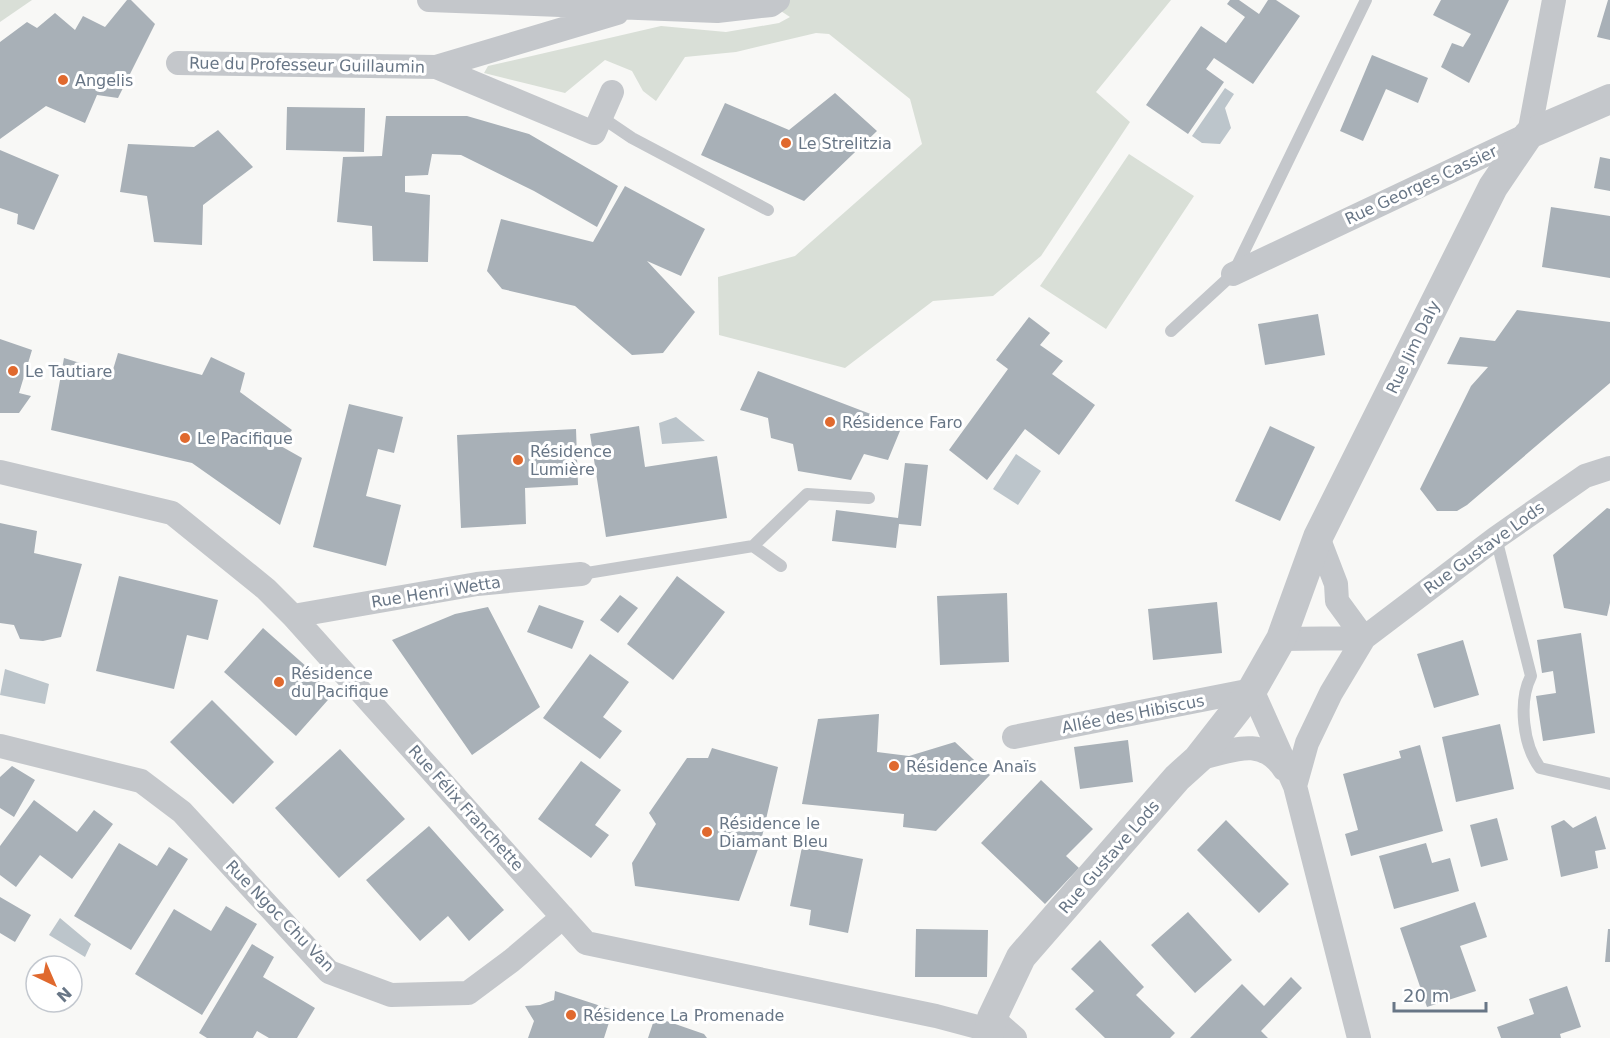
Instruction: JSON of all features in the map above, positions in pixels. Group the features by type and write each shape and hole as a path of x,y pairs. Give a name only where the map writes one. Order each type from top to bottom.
{"street":[{"path":"429,0 639,6 717,11 771,5 778,0"},
{"name":"Rue Jim Daly","path":"1252,690 1281,639 1318,537 1493,187 1529,134 1554,0"},
{"name":"Rue du Professeur Guillaumin","path":"178,63 436,67 639,6"},
{"name":"Rue du Professeur Guillaumin","path":"436,67 594,133 601,117"},
{"path":"601,117 612,92"},
{"name":"Rue Georges Cassier","path":"1233,274 1529,134 1610,99"},
{"name":"Rue Gustave Lods","path":"1364,638 1496,538 1585,476 1610,468"},
{"name":"Rue Félix Franchette","path":"0,472 172,513 266,590 293,616 586,943 936,1016 996,1031"},
{"path":"1318,537 1336,584 1337,601 1364,638"},
{"name":"Rue Henri Wetta","path":"293,616 477,584 581,574"},
{"path":"1281,639 1364,638"},
{"path":"1295,786 1307,743 1331,693 1364,638"},
{"path":"1252,690 1295,786 1359,1038"},
{"name":"Rue Gustave Lods","path":"996,1031 1021,957 1177,778 1198,759 1252,690"},
{"name":"Allée des Hibiscus","path":"1014,737 1252,690"},
{"name":"Rue Ngoc Chu Van","path":"0,746 141,781 182,812 329,972 391,995 468,993 511,961 563,917"},
{"path":"1198,759 1251,746 1275,754 1295,786"}],"lane":[{"path":"1171,331 1233,274 1366,0"},
{"path":"601,117 632,138 768,210"},
{"path":"581,574 753,546 807,494 869,498"},
{"path":"1496,538 1531,676 1523,692 1530,753 1540,768 1610,784"},
{"path":"753,546 781,566"}],"shaded area":[{"path":"0,0 32,0 0,22"},
{"path":"764,0 1171,0 1096,92 1130,122 1041,256 993,296 933,301 845,368 719,335 718,277 795,256 922,144 910,99 829,34 816,33 736,52 685,57 656,101 643,91 632,71 605,60 565,93 484,73 488,66 661,26 726,32 779,23 790,17"},
{"path":"1225,88 1234,94 1225,108 1231,128 1220,144 1202,143 1192,136"},
{"path":"1129,154 1194,196 1106,329 1040,286"},
{"path":"676,417 705,441 662,444 659,423"},
{"path":"1016,454 1041,471 1018,505 993,489"},
{"path":"5,669 49,684 45,704 0,695"},
{"path":"60,918 91,944 85,957 84,954 80,954 49,935"}],"building":[{"name":"Angelis","path":"127,0 131,0 155,24 118,98 97,95 85,123 46,106 0,139 0,42 27,22 37,28 55,13 75,30 83,16 105,27"},
{"path":"1230,0 1239,0 1259,14 1268,0 1276,0 1300,16 1253,84 1214,58 1206,69 1224,82 1188,134 1146,105 1201,26 1226,43 1245,17 1227,4"},
{"path":"1441,0 1509,0 1469,83 1441,67 1452,43 1463,47 1471,34 1433,15"},
{"path":"1608,0 1610,0 1610,40 1597,37"},
{"path":"1372,55 1428,78 1418,103 1386,89 1363,141 1340,131"},
{"name":"Le Strelitzia","path":"835,93 877,131 804,201 701,155 725,103 789,130"},
{"path":"287,107 365,108 364,152 286,150"},
{"path":"386,116 467,116 529,134 618,186 597,227 534,191 461,155 432,154 428,175 405,176 405,192 430,195 428,262 373,261 372,226 337,222 343,157 382,156"},
{"path":"218,130 253,167 203,205 202,245 154,242 147,196 120,192 128,144 194,147"},
{"path":"0,150 59,175 34,230 17,224 18,214 0,208"},
{"path":"1600,157 1610,159 1610,191 1594,188"},
{"path":"625,186 705,229 681,276 647,261 695,312 663,353 632,355 575,306 502,289 487,271 501,219 593,242"},
{"path":"1551,207 1610,216 1610,278 1542,267"},
{"path":"1517,310 1610,322 1610,383 1467,505 1457,511 1437,511 1420,489 1471,386 1488,367 1447,364 1460,337 1495,341"},
{"path":"1318,314 1325,355 1265,365 1258,324"},
{"path":"1029,317 1050,333 1040,345 1063,361 1052,374 1095,405 1059,455 1025,429 987,480 949,450 1008,369 996,360"},
{"name":"Le Tautiare","path":"0,339 32,350 19,393 31,396 19,413 0,413"},
{"name":"Le Pacifique","path":"118,353 202,375 211,357 245,373 240,392 292,430 279,445 302,458 280,525 192,463 51,430 64,358 112,373"},
{"name":"Résidence Faro","path":"758,371 902,426 888,460 864,454 851,480 798,471 793,444 771,438 768,418 740,410"},
{"path":"349,404 403,417 394,453 378,449 366,496 401,505 386,566 313,547"},
{"path":"639,426 645,467 717,456 727,518 606,537 590,434"},
{"path":"1270,426 1315,447 1280,521 1235,501"},
{"name":"Résidence Lumière","path":"576,429 578,485 525,488 526,524 461,528 457,435"},
{"path":"905,463 928,465 921,526 899,524 896,548 832,541 836,510 898,518"},
{"path":"1607,508 1610,509 1610,603 1607,616 1564,608 1553,555"},
{"path":"0,523 37,531 34,553 82,564 61,637 43,641 20,639 14,625 0,623"},
{"path":"119,576 218,600 208,640 187,635 174,689 96,671"},
{"path":"677,576 725,612 673,680 627,644"},
{"path":"1007,593 1009,662 940,665 937,596"},
{"path":"620,595 638,608 618,633 600,620"},
{"path":"1217,602 1222,653 1153,660 1148,609"},
{"path":"539,605 584,621 572,649 527,632"},
{"path":"488,607 540,707 472,755 392,640 455,614"},
{"name":"Résidence du Pacifique","path":"263,628 335,692 296,736 224,672"},
{"path":"1581,633 1595,733 1543,741 1536,696 1556,693 1553,671 1542,673 1537,640"},
{"path":"1463,640 1479,695 1434,708 1417,654"},
{"path":"590,654 629,682 603,717 622,731 600,759 543,718"},
{"path":"212,700 274,762 233,804 170,742"},
{"name":"Résidence Anaïs","path":"879,714 877,752 909,756 955,742 990,775 936,831 903,827 904,814 802,804 818,719"},
{"path":"1500,724 1514,789 1456,802 1442,737"},
{"path":"1128,740 1133,782 1080,789 1074,747"},
{"path":"1420,745 1443,831 1351,856 1345,834 1358,830 1343,774 1401,758 1399,751"},
{"name":"Résidence le Diamant Bleu","path":"712,748 778,767 761,841 739,901 635,886 632,863 656,824 649,813 687,758 708,758"},
{"path":"340,749 405,819 339,878 275,808"},
{"path":"581,761 621,790 595,825 609,835 591,858 538,819"},
{"path":"12,766 35,780 14,817 0,808 0,777"},
{"path":"1041,780 1093,829 1066,856 1079,868 1045,904 981,843"},
{"path":"34,800 77,832 94,810 113,824 72,879 40,855 16,887 0,875 0,846"},
{"path":"1596,816 1606,849 1595,851 1598,868 1561,877 1551,826 1564,820 1573,828"},
{"path":"1497,818 1508,860 1481,867 1470,825"},
{"path":"1226,820 1289,884 1259,913 1197,850"},
{"path":"429,826 504,910 469,941 448,916 420,941 366,880"},
{"path":"119,843 157,866 169,847 188,859 131,950 74,916"},
{"path":"1426,843 1432,863 1450,858 1459,891 1394,909 1379,856"},
{"path":"802,847 863,859 848,933 809,925 811,910 790,906"},
{"path":"0,897 31,915 15,942 0,933"},
{"path":"1475,902 1487,937 1460,946 1476,991 1427,1007 1400,928"},
{"path":"226,906 257,924 202,1015 135,974 174,909 211,931"},
{"path":"1188,912 1232,960 1195,993 1151,945"},
{"path":"916,929 988,930 987,977 915,977"},
{"path":"1608,929 1610,929 1610,962 1605,962"},
{"path":"1100,940 1144,987 1136,995 1175,1033 1170,1038 1105,1038 1075,1009 1094,991 1071,969"},
{"path":"252,944 274,957 263,977 315,1008 297,1038 269,1038 257,1031 253,1038 207,1038 199,1033"},
{"path":"1291,977 1302,988 1261,1031 1268,1038 1190,1038 1242,984 1264,1006"},
{"path":"1567,986 1581,1027 1560,1034 1561,1038 1501,1038 1497,1027 1534,1014 1529,999"},
{"name":"Résidence La Promenade","path":"555,991 613,1010 604,1038 528,1038 534,1021 525,1006 540,1005 554,1000"},
{"name":"Résidence La Promenade","path":"655,1017 704,1034 707,1038 648,1038"}],"place":[{"name":"Angelis","path":"63,80"},
{"name":"Le Strelitzia","path":"786,143"},
{"name":"Le Tautiare","path":"13,371"},
{"name":"Résidence Faro","path":"830,422"},
{"name":"Le Pacifique","path":"185,438"},
{"name":"Résidence Lumière","path":"518,460"},
{"name":"Résidence du Pacifique","path":"279,682"},
{"name":"Résidence Anaïs","path":"894,766"},
{"name":"Résidence le Diamant Bleu","path":"707,832"},
{"name":"Résidence La Promenade","path":"571,1015"}]}
